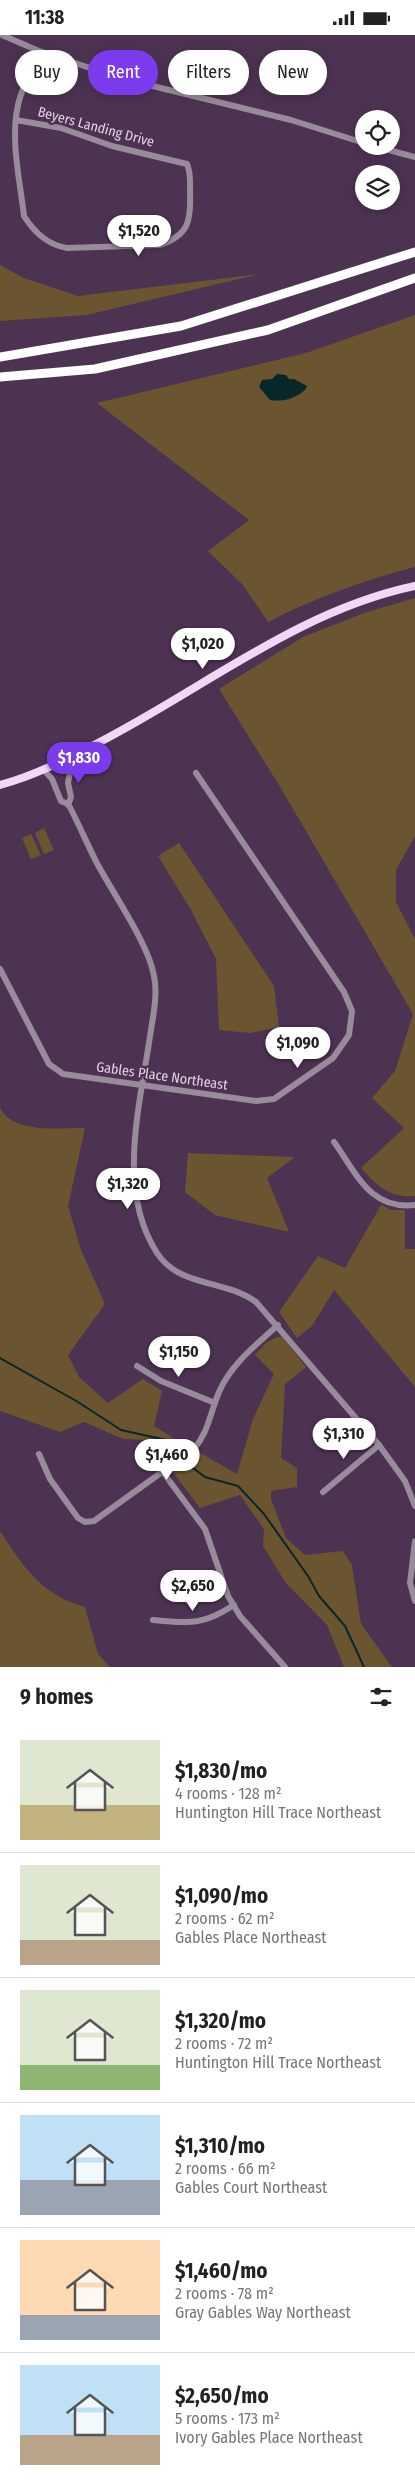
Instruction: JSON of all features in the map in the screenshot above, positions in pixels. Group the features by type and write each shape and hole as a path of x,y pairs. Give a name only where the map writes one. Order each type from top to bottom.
{"highway":[{"path":"0,357 181,326 415,252"},
{"path":"0,377 95,369 268,330 415,278"}],"main road":[{"path":"0,785 44,770 128,728 298,627 355,602 415,585"}],"street":[{"path":"2,35 37,50"},
{"path":"78,64 120,78 291,120 355,140"},
{"name":"Beyers Landing Drive","path":"16,120 61,128 112,146 187,164 190,171 191,212 183,232 174,241 160,245 67,248 56,246 47,241 31,227 24,216 15,137 16,120 18,104 22,95"},
{"path":"400,153 415,157"},
{"path":"68,805 71,797 68,783 73,756"},
{"path":"44,770 52,779 61,801 68,805 84,839 145,949 155,976 152,1024 136,1140 134,1184 138,1208 146,1232 157,1253 168,1267 179,1274 247,1295 278,1325 379,1445 405,1481 415,1505"},
{"name":"Gables Place Northeast","path":"0,969 49,1064 63,1074 256,1101 274,1099 333,1058 349,1035 352,1011 344,991 196,773"},
{"path":"334,1142 373,1196 392,1205 415,1205"},
{"path":"39,1454 50,1479 78,1518 84,1521 94,1521 194,1449 204,1437 215,1403 228,1375 278,1325"},
{"path":"137,1366 161,1381 215,1403"},
{"path":"323,1492 379,1445"},
{"path":"162,1471 205,1529 228,1596 240,1616 285,1667"},
{"path":"415,1541 410,1583 415,1601"},
{"path":"153,1620 189,1623 205,1621 234,1605"}],"shaded area":[{"path":"0,265 24,278 78,296 260,274 86,315 0,321"},
{"path":"415,315 415,567 340,590 268,622 243,585 208,551 249,520 97,403 306,353"},
{"path":"277,374 286,375 289,379 294,379 307,386 305,390 293,398 279,401 270,400 259,387 262,380 272,379"},
{"path":"415,598 415,836 396,870 396,902 415,939 415,1196 406,1196 391,1193 378,1185 361,1168 404,1128 372,1098 395,1071 413,1014 282,790 219,689 303,637 364,613"},
{"path":"44,828 54,850 44,854 35,833"},
{"path":"31,834 41,855 31,859 22,838"},
{"path":"179,843 274,986 279,1027 250,1033 219,1030 216,959 191,910 158,856"},
{"path":"0,1108 6,1116 26,1126 51,1129 85,1128 68,1206 81,1250 105,1304 68,1355 79,1377 108,1403 143,1379 162,1391 154,1426 188,1447 174,1458 149,1440 123,1439 84,1422 60,1432 0,1411"},
{"path":"188,1153 295,1157 267,1178 289,1232 215,1215 185,1192"},
{"path":"381,1205 391,1210 405,1210 405,1249 415,1249 415,1387 334,1290 312,1326 297,1338 279,1312 318,1256 345,1268"},
{"path":"277,1337 282,1337 306,1367 285,1384 281,1458 297,1468 297,1487 271,1491 271,1499 286,1538 305,1555 343,1551 352,1565 361,1624 392,1667 344,1667 327,1625 285,1582 263,1546 264,1529 240,1495 200,1508 172,1471 197,1451 237,1474 253,1419 274,1374 255,1355 266,1343"},
{"path":"0,1531 25,1567 45,1587 70,1602 85,1607 98,1654 110,1667 0,1667"}],"waterway":[{"path":"0,1358 78,1402 121,1430 166,1440 177,1451"},
{"path":"189,1465 205,1477 238,1486 264,1514 308,1576 319,1596 345,1626 364,1667"}]}
